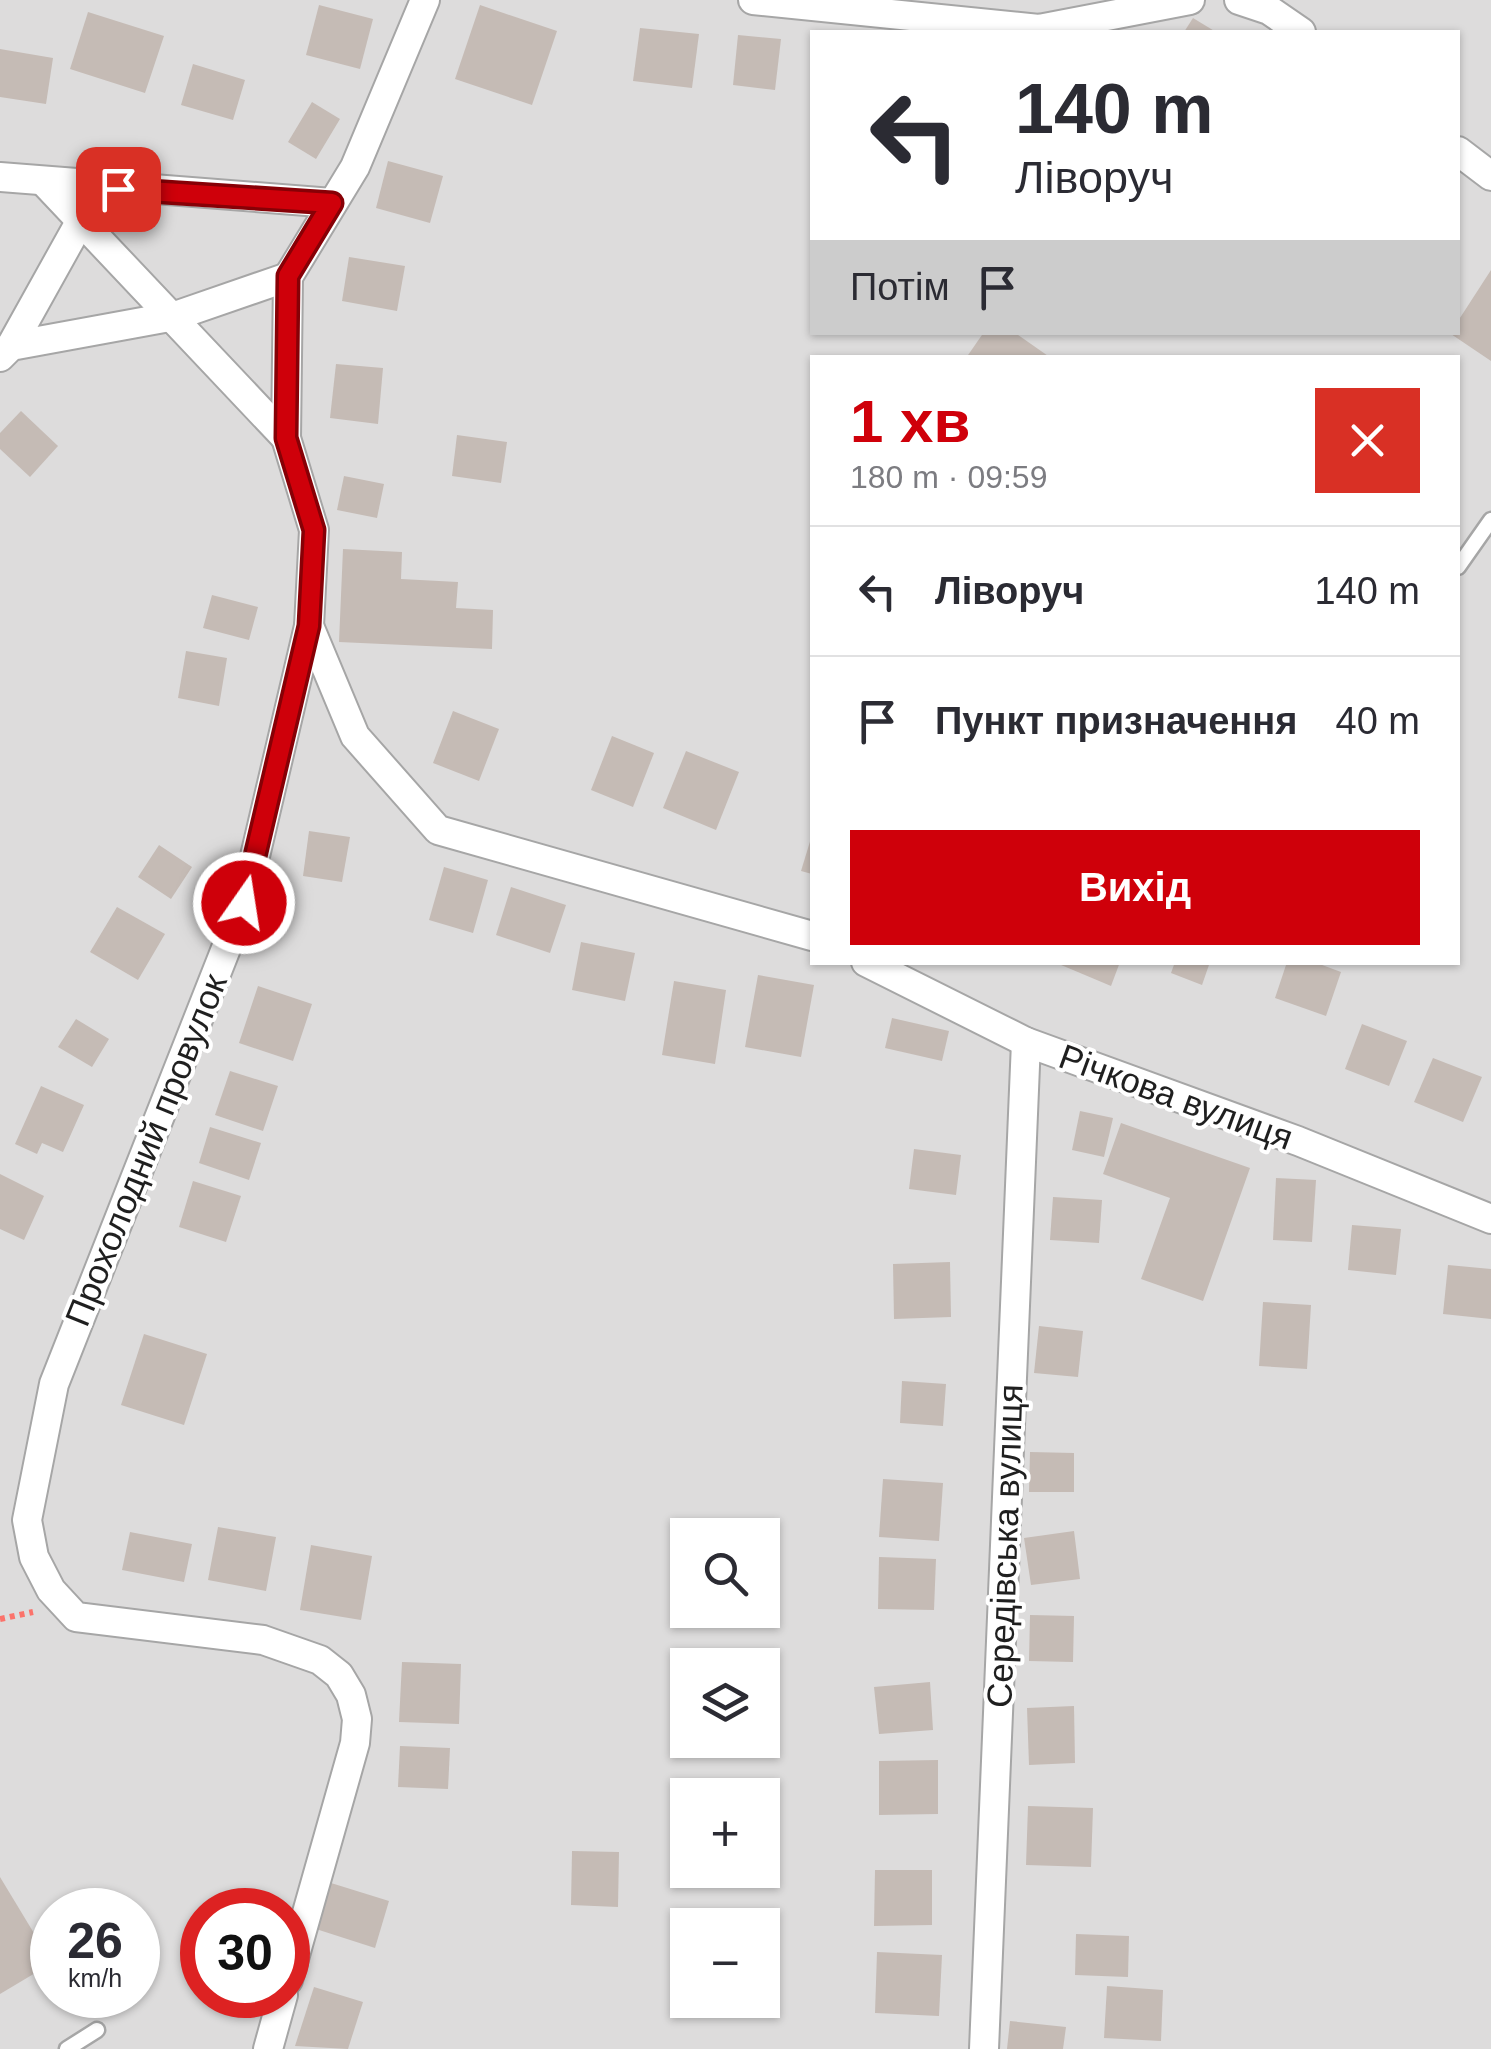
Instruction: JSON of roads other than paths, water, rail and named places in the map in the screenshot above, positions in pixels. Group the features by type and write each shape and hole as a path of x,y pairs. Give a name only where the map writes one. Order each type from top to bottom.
{"street":[{"path":"5,352 175,316 288,276 355,167 425,0"},
{"path":"753,0 1040,29 1190,0"},
{"path":"1240,0 1268,10 1299,30"},
{"path":"1460,152 1491,176"},
{"path":"0,177 46,184 332,203"},
{"path":"46,184 175,316 286,438"},
{"path":"5,352 80,222"},
{"name":"Прохолодний провулок","path":"288,276 286,438 314,530 309,626 244,903 54,1384 27,1520 34,1557 51,1590 76,1617 263,1640 320,1660 339,1675 351,1696 357,1719 355,1743 310,1902"},
{"path":"309,626 355,736 438,830 810,935"},
{"name":"Річкова вулиця","path":"872,965 1026,1042 1491,1218"},
{"name":"Середівська вулиця","path":"984,2049 1026,1042"},
{"path":"268,2049 277,2018"}],"lane":[{"path":"1460,564 1491,520"},
{"path":"66,2049 97,2030"}]}
